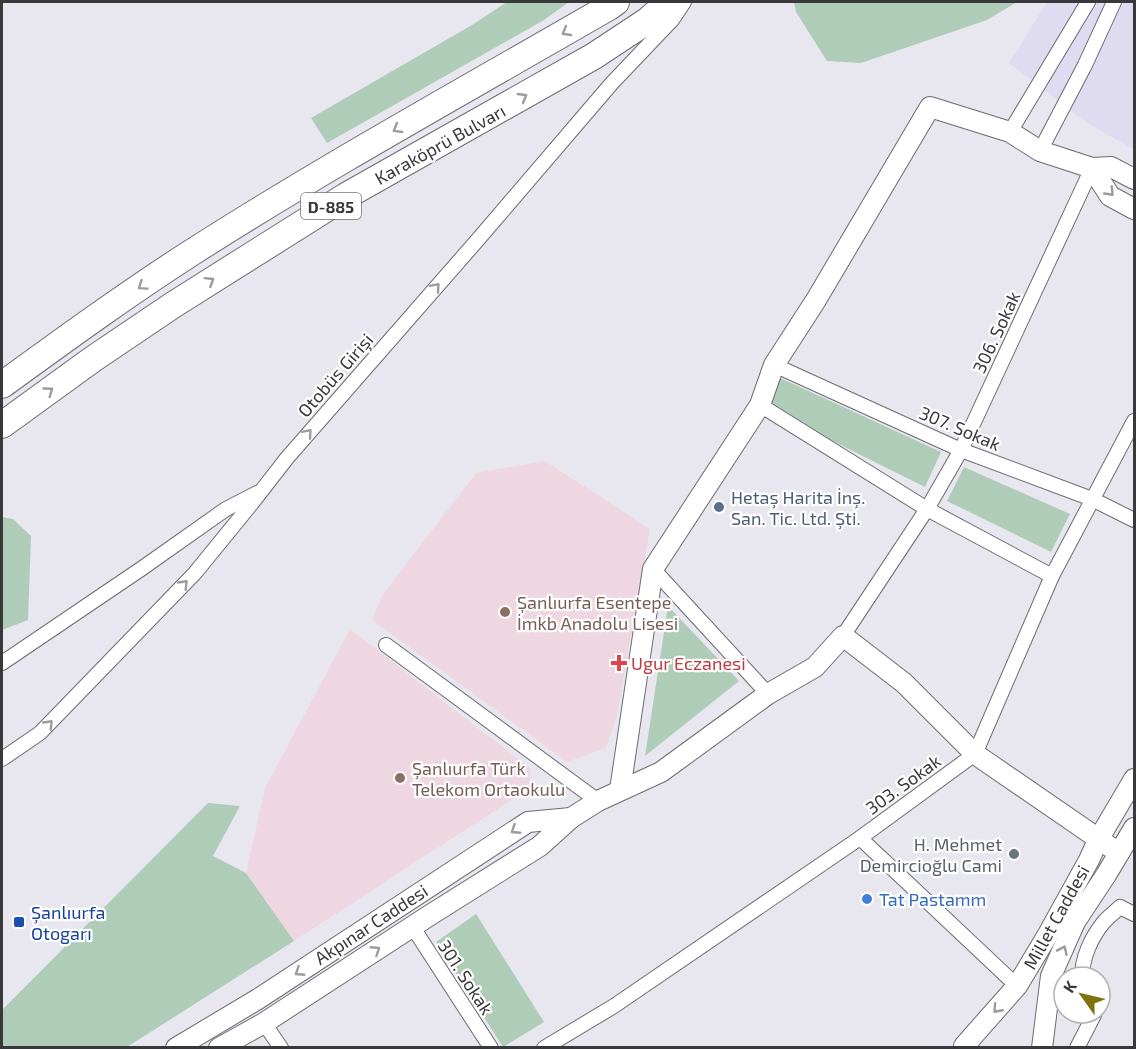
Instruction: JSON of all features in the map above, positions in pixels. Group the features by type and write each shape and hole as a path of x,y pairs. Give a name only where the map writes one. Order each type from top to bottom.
{"highway":[{"name":"Karaköprü Bulvarı","path":"2,384 190,253 331,167 616,2"},
{"name":"Karaköprü Bulvarı","path":"2,425 173,305 346,196 594,56 648,21 669,2"}],"street":[{"name":"Otobüs Girişi","path":"2,759 40,733 195,573 286,458 612,83 672,20 684,2"},
{"path":"1010,132 1088,2"},
{"path":"1040,151 1085,65 1114,2"},
{"path":"620,790 653,569 760,405 774,365 816,300 930,106 1010,132 1040,151 1092,168 1111,167 1134,179"},
{"path":"1092,168 1110,195 1134,209"},
{"name":"306. Sokak","path":"843,636 927,509 961,450 1092,168"},
{"name":"307. Sokak","path":"774,365 961,450 1092,499 1134,520"},
{"path":"760,405 927,509 1052,576"},
{"path":"975,754 1052,576 1134,421"},
{"path":"2,663 226,509 262,490"},
{"path":"653,569 768,694"},
{"path":"843,636 904,683 975,754 1119,853"},
{"name":"Akpınar Caddesi","path":"219,1047 264,1023 540,846 571,818 598,801 661,772 768,694 815,667 843,636"},
{"path":"386,645 598,801"},
{"name":"303. Sokak","path":"544,1047 615,1006 860,838 975,754"},
{"name":"Millet Caddesi","path":"963,1047 1017,986 1053,926 1098,840 1134,779"},
{"name":"Akpınar Caddesi","path":"176,1047 258,999 528,822 571,818"},
{"name":"Millet Caddesi","path":"1042,1047 1051,976 1075,922 1134,828"},
{"path":"860,838 1017,986"},
{"path":"1082,965 1090,944 1103,923 1120,907 1134,914"},
{"name":"301. Sokak","path":"412,927 491,1047"},
{"path":"264,1023 281,1047"},
{"path":"1077,1047 1089,1025"}],"shaded area":[{"path":"1047,2 1134,2 1134,150 1086,122 1009,63"},
{"name":"Şanlıurfa Esentepe İmkb Anadolu Lisesi","path":"545,461 650,529 617,716 606,748 567,762 372,620 383,594 476,473"},
{"name":"Şanlıurfa Türk Telekom Ortaokulu","path":"350,629 531,769 530,788 294,941 246,873 265,788"}],"green space":[{"path":"507,2 569,2 544,20 327,143 311,118 472,25"},
{"path":"794,2 1017,2 987,20 861,63 827,61 796,12"},
{"path":"776,376 941,452 925,487 760,405"},
{"path":"964,467 1070,514 1051,552 947,501"},
{"path":"2,517 13,519 31,536 28,620 2,630"},
{"path":"668,606 739,681 645,756"},
{"path":"208,803 240,806 213,856 246,873 294,941 127,1047 2,1047 2,1010"},
{"path":"476,914 544,1022 503,1047 436,942"}],"place":[{"name":"Hetaş Harita İnş. San. Tic. Ltd. Şti.","path":"719,507"},
{"name":"Şanlıurfa Esentepe İmkb Anadolu Lisesi","path":"505,612"},
{"name":"Ugur Eczanesi","path":"619,663"},
{"name":"Şanlıurfa Türk Telekom Ortaokulu","path":"400,778"},
{"name":"H. Mehmet Demircioğlu Cami","path":"1014,854"},
{"name":"Tat Pastamm","path":"867,899"},
{"name":"Şanlıurfa Otogarı","path":"19,922"}]}
